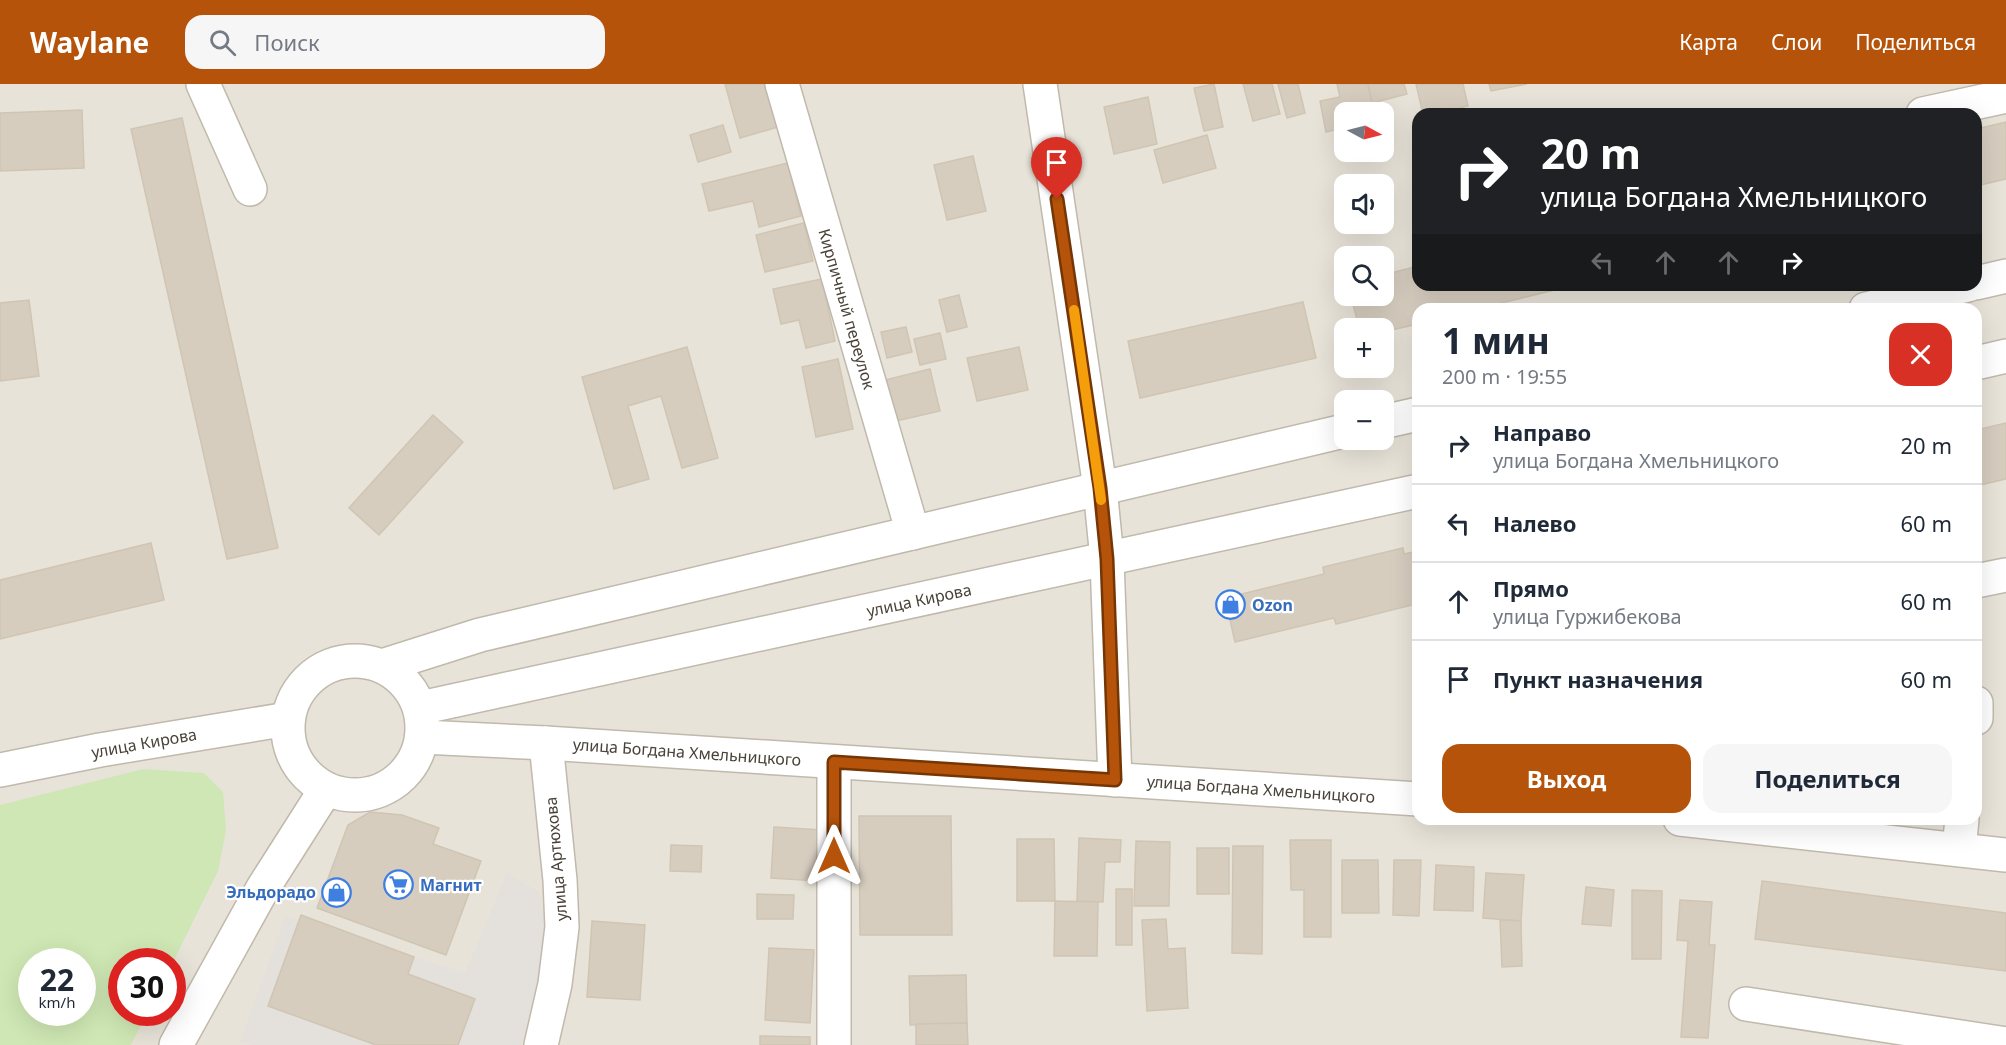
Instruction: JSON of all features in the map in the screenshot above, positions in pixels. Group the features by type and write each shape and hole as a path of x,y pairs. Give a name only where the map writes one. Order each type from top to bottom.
{"street":[{"path":"203,84 250,189"},
{"name":"Кирпичный переулок","path":"782,84 913,533"},
{"path":"1040,84 1100,488 1107,559 1115,780"},
{"path":"1951,108 2006,96"},
{"path":"1982,282 2006,276"},
{"path":"1884,303 1921,291"},
{"path":"1982,362 2006,356"},
{"path":"1394,419 1412,415"},
{"path":"382,666 480,635 1334,433"},
{"name":"улица Кирова","path":"421,723 1107,559 1412,492"},
{"path":"1982,580 2006,575"},
{"path":"358,660 382,666 399,676 412,691 421,723 414,761 398,781 376,793 350,796 326,789 303,772 290,748 288,719 296,695 312,676 333,664 358,660"},
{"name":"улица Кирова","path":"0,770 100,750 288,719"},
{"name":"улица Богдана Хмельницкого","path":"421,723 546,742 1412,799"},
{"name":"улица Артюхова","path":"540,1045 555,984 562,927 560,880 546,742"},
{"path":"834,762 834,1045"},
{"path":"176,1045 263,888 326,789"},
{"path":"1792,825 1960,834 2006,855"},
{"path":"1746,1004 2006,1044"}],"shaded area":[{"path":"0,84 2006,84 2006,1045 0,1045"},
{"path":"507,873 539,892 552,936 521,1045 252,1045 240,1042 285,917 465,973"}],"green space":[{"path":"143,769 204,773 223,792 226,830 218,871 180,948 108,948 108,1026 140,1026 131,1045 0,1045 0,805"}],"building":[{"path":"725,84 765,84 778,127 740,138"},
{"path":"1214,84 1223,127 1204,131 1194,88"},
{"path":"1243,84 1272,84 1280,114 1253,121"},
{"path":"1278,84 1298,84 1305,113 1287,118"},
{"path":"1337,84 1368,84 1372,102 1334,102 1334,130 1326,132 1320,101 1340,97"},
{"path":"1368,84 1404,84 1407,94 1372,102"},
{"path":"1416,84 1463,84 1468,106 1422,108"},
{"path":"1489,84 1527,84 1491,91"},
{"path":"1148,97 1157,144 1114,154 1104,107"},
{"path":"82,110 84,168 0,171 0,113"},
{"path":"182,118 278,548 227,559 131,129"},
{"path":"2006,122 2006,179 1982,185 1982,128"},
{"path":"723,125 731,152 698,162 690,135"},
{"path":"1207,135 1216,168 1163,183 1154,150"},
{"path":"973,156 986,211 947,220 934,165"},
{"path":"788,163 801,216 759,227 753,201 709,211 702,184"},
{"path":"804,223 813,261 765,272 756,235"},
{"path":"1412,268 1412,291 1550,291 1502,303 1412,303 1412,325 1394,329 1394,318 1356,318 1354,306 1394,306 1394,272"},
{"path":"822,279 835,341 806,348 799,320 781,324 773,289"},
{"path":"959,295 967,327 947,332 939,300"},
{"path":"29,300 39,376 0,381 0,303"},
{"path":"1303,302 1316,358 1140,398 1128,341"},
{"path":"906,327 912,352 887,358 881,332"},
{"path":"940,333 946,359 920,365 914,339"},
{"path":"687,347 718,458 682,468 661,396 628,406 649,479 614,489 582,377"},
{"path":"1019,347 1028,390 977,401 967,358"},
{"path":"838,359 853,429 816,437 802,367"},
{"path":"930,369 940,411 896,421 885,380"},
{"path":"433,415 463,442 379,535 349,508"},
{"path":"2006,423 2006,479 1982,485 1982,429"},
{"path":"151,543 164,600 0,639 0,580"},
{"path":"1403,548 1404,554 1412,552 1412,605 1336,624 1334,618 1235,642 1225,598 1324,574 1323,567"},
{"name":"Магнит","path":"370,812 402,815 439,828 433,844 481,861 446,955 317,908 348,825"},
{"path":"859,816 951,816 952,935 860,935"},
{"path":"774,827 822,830 818,881 771,878"},
{"path":"1079,838 1121,840 1120,862 1105,862 1103,902 1077,901"},
{"path":"1017,839 1054,839 1055,901 1017,901"},
{"path":"1290,840 1331,840 1331,937 1304,937 1304,890 1291,890"},
{"path":"1136,841 1170,842 1169,906 1134,906"},
{"path":"671,845 702,846 701,872 670,871"},
{"path":"1233,846 1263,846 1262,954 1232,953"},
{"path":"1197,848 1229,848 1229,894 1197,894"},
{"path":"1342,860 1378,860 1379,913 1342,913"},
{"path":"1394,860 1421,860 1419,916 1393,915"},
{"path":"1436,865 1474,867 1473,911 1434,910"},
{"path":"1486,873 1524,875 1521,921 1483,918"},
{"path":"1762,881 2006,913 2006,971 1755,939"},
{"path":"1586,887 1614,890 1611,926 1582,924"},
{"path":"1116,889 1132,889 1132,945 1116,945"},
{"path":"1632,890 1662,891 1661,959 1632,959"},
{"path":"757,894 794,895 793,919 757,919"},
{"path":"1680,900 1712,902 1709,945 1715,945 1708,1038 1681,1037 1688,941 1677,940"},
{"path":"1055,901 1098,902 1097,956 1054,956"},
{"path":"301,915 414,957 408,974 475,999 458,1045 376,1045 268,1006"},
{"path":"1166,919 1168,949 1185,948 1188,1008 1147,1011 1142,920"},
{"path":"1500,920 1521,921 1522,966 1502,967"},
{"path":"592,921 645,925 640,1000 587,997"},
{"path":"769,948 814,950 810,1023 765,1020"},
{"path":"966,975 967,1023 910,1025 909,976"},
{"path":"967,1023 968,1045 916,1045 916,1024"},
{"path":"760,1036 810,1037 810,1045 760,1045"}],"slow traffic":[{"path":"1074,310 1101,500"}],"place":[{"name":"Ozon","path":"1231,605"},
{"name":"Магнит","path":"399,885"},
{"name":"Эльдорадо","path":"337,892"}],"route":[{"path":"834,856 834,762 1115,780 1107,559 1100,488 1057,199"}]}
